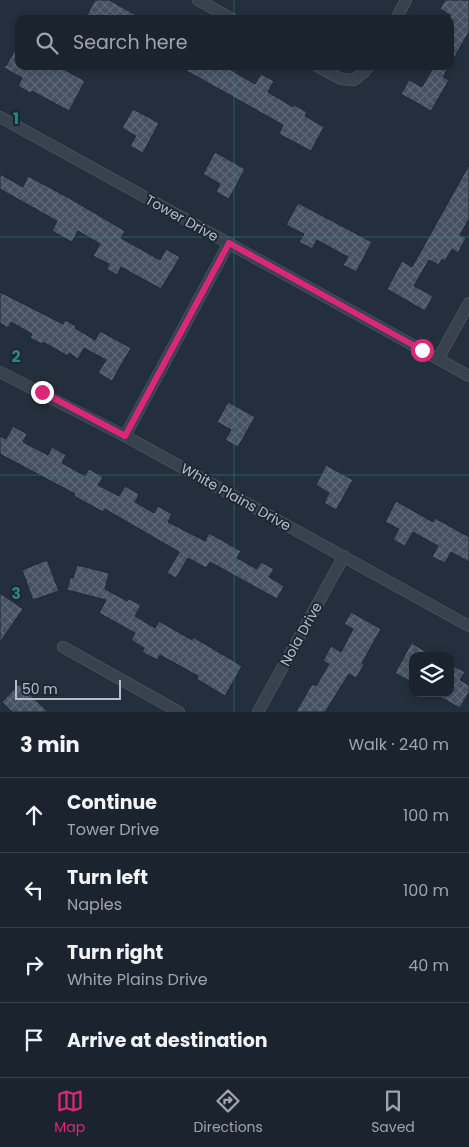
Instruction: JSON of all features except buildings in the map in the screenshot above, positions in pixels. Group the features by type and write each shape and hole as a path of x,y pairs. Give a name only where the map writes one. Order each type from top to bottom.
{"street":[{"path":"198,0 225,15"},
{"path":"398,15 406,0"},
{"path":"325,70 342,79 354,80 365,70"},
{"name":"Tower Drive","path":"0,117 469,376"},
{"path":"125,436 229,243"},
{"path":"438,359 469,303"},
{"name":"White Plains Drive","path":"0,372 125,436 469,626"},
{"name":"Nola Drive","path":"258,712 344,556"},
{"path":"63,647 179,712"}],"route":[{"path":"42,392 125,436 229,243 422,350"}]}
